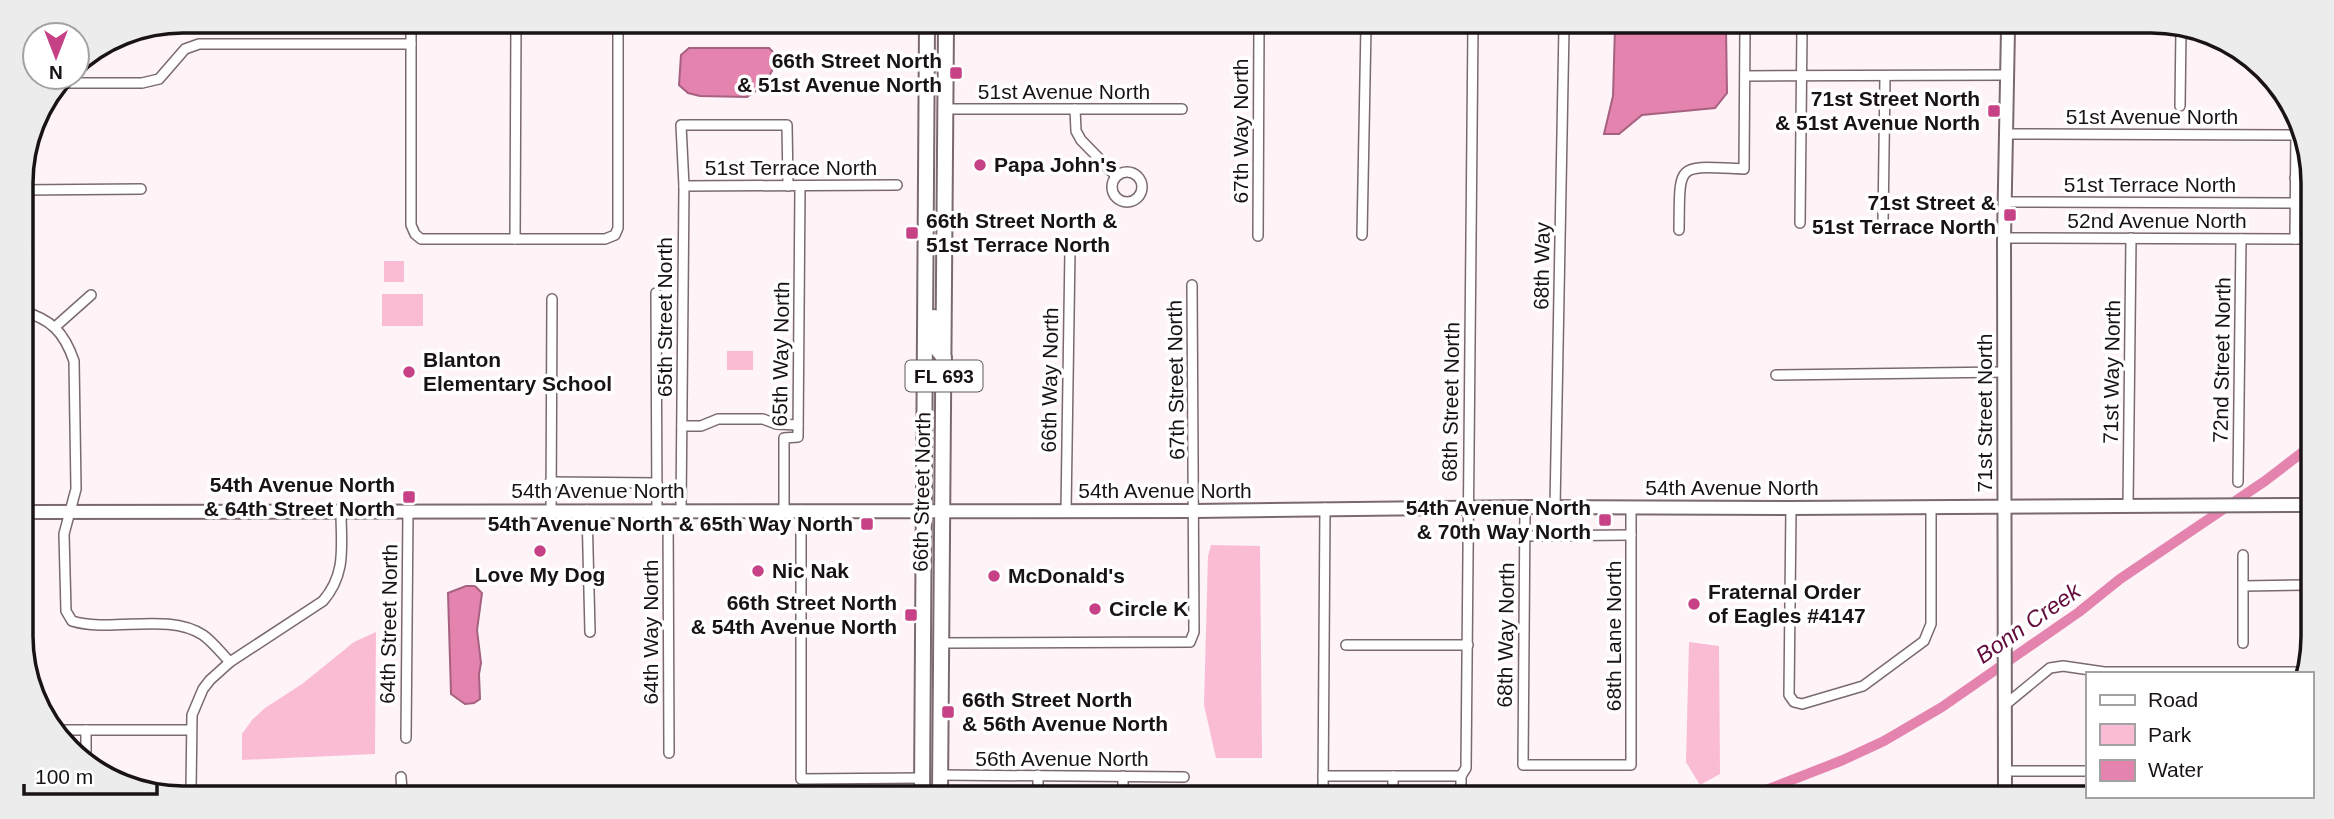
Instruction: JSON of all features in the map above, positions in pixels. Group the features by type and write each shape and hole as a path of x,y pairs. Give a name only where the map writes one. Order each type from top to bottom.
{"main road":[{"name":"71st Street North","path":"2005,785 2004,238 2008,33"},
{"name":"66th Street North","path":"922,786 927,34"},
{"path":"936,34 937,44 946,70"},
{"name":"66th Street North","path":"940,786 946,34"},
{"path":"926,124 934,140 934,224 938,231 945,233"},
{"path":"925,240 934,252 935,286 945,293"},
{"path":"925,310 933,313 934,345 944,358"},
{"name":"54th Avenue North","path":"33,512 923,509 1195,511 1325,508 2301,505"},
{"path":"923,682 932,700 934,767 940,775"}],"street":[{"name":"67th Way North","path":"1258,33 1258,236"},
{"path":"1362,235 1366,33"},
{"name":"68th Street North","path":"1461,785 1461,776 1466,768 1468,645 1473,33"},
{"name":"68th Way","path":"1555,507 1563,33"},
{"path":"1679,230 1680,180 1685,171 1695,167 1744,169 1745,33"},
{"path":"1800,223 1802,33"},
{"path":"411,34 411,225 415,234 421,239 605,239 615,234 618,228 618,34"},
{"path":"515,239 516,34"},
{"path":"2180,106 2181,36"},
{"path":"91,83 142,83 159,79 185,49 199,44 411,44"},
{"path":"1745,76 2007,75"},
{"path":"1883,223 1885,77"},
{"name":"51st Avenue North","path":"946,109 1182,109"},
{"path":"1075,109 1076,131 1081,140 1116,176"},
{"name":"65th Street North","path":"669,510 682,426 684,186 681,125 787,125 788,186"},
{"name":"51st Avenue North","path":"2007,134 2291,131"},
{"path":"2295,239 2296,144"},
{"path":"2295,178 2300,178"},
{"name":"51st Terrace North","path":"684,186 897,185"},
{"name":"65th Way North","path":"783,510 783,438 798,437 800,186"},
{"path":"34,190 141,189"},
{"name":"51st Terrace North","path":"2006,202 2295,203"},
{"name":"52nd Avenue North","path":"2004,238 2301,239"},
{"name":"71st Way North","path":"2128,506 2131,238"},
{"name":"72nd Street North","path":"2238,482 2241,239"},
{"name":"66th Way North","path":"1066,510 1070,250"},
{"name":"67th Street North","path":"941,643 1190,642 1194,632 1195,511 1192,285"},
{"path":"656,293 657,483 669,510"},
{"path":"55,327 91,295"},
{"path":"551,510 552,299"},
{"path":"34,314 55,327 68,344 76,378 76,489 64,534 66,611 72,621 86,625 185,627 201,634 230,662"},
{"path":"1776,375 2004,372"},
{"path":"682,426 701,426 718,419 763,419 776,424 798,425"},
{"name":"54th Avenue North","path":"550,482 657,483"},
{"path":"1791,508 1789,695 1794,702 1802,704 1863,686 1924,641 1931,624 1931,506"},
{"name":"68th Way North","path":"1523,765 1525,507"},
{"name":"68th Lane North","path":"1523,765 1632,765 1631,507"},
{"path":"1323,785 1325,508"},
{"path":"587,510 590,632"},
{"name":"64th Way North","path":"669,510 669,753"},
{"path":"801,510 801,779 916,786"},
{"path":"191,786 192,715 203,689 209,680 230,662 323,601 332,590 342,564 341,511"},
{"name":"64th Street North","path":"406,738 408,511"},
{"path":"1525,536 1631,535"},
{"path":"2244,555 2244,643"},
{"path":"2244,586 2301,585"},
{"path":"1346,645 1468,645"},
{"path":"2005,705 2050,668 2063,666 2104,672 2296,672"},
{"path":"68,730 191,730"},
{"path":"86,730 86,749"},
{"path":"2005,771 2086,771"},
{"name":"56th Avenue North","path":"940,775 1184,777"},
{"path":"1038,775 1038,786"},
{"path":"1122,776 1122,786"},
{"path":"1323,776 1461,776"},
{"path":"1393,776 1393,785"},
{"path":"401,777 402,786"}],"green space":[{"path":"384,261 404,261 404,282 384,282"},
{"path":"382,294 423,294 423,326 382,326"},
{"path":"727,351 753,351 753,370 727,370"},
{"path":"1211,545 1260,546 1262,758 1216,758 1204,705 1208,556"},
{"path":"376,632 375,754 242,760 242,734 252,720 354,642"},
{"path":"1689,642 1719,646 1720,774 1700,785 1686,762"}],"water":[{"path":"1615,33 1726,33 1727,93 1715,108 1642,115 1619,134 1604,134 1613,96"},
{"path":"689,48 769,48 775,54 776,64 763,86 747,97 700,96 688,93 679,85 681,55"},
{"path":"466,586 475,586 482,593 477,630 481,663 480,699 465,704 451,694 448,593"}],"waterway":[{"name":"Bonn Creek","path":"1779,785 1884,741 1942,707 2301,453"}],"place":[{"name":"66th Street North & 51st Avenue North","path":"956,73"},
{"name":"71st Street North & 51st Avenue North","path":"1994,111"},
{"name":"Papa John's","path":"980,165"},
{"name":"71st Street & 51st Terrace North","path":"2010,215"},
{"name":"66th Street North & 51st Terrace North","path":"912,233"},
{"name":"Blanton Elementary School","path":"409,372"},
{"name":"54th Avenue North & 64th Street North","path":"409,497"},
{"name":"54th Avenue North & 70th Way North","path":"1605,520"},
{"name":"54th Avenue North & 65th Way North","path":"867,524"},
{"name":"Love My Dog","path":"540,551"},
{"name":"Nic Nak","path":"758,571"},
{"name":"McDonald's","path":"994,576"},
{"name":"Fraternal Order of Eagles #4147","path":"1694,604"},
{"name":"Circle K","path":"1095,609"},
{"name":"66th Street North & 54th Avenue North","path":"911,615"},
{"name":"66th Street North & 56th Avenue North","path":"948,712"}]}
